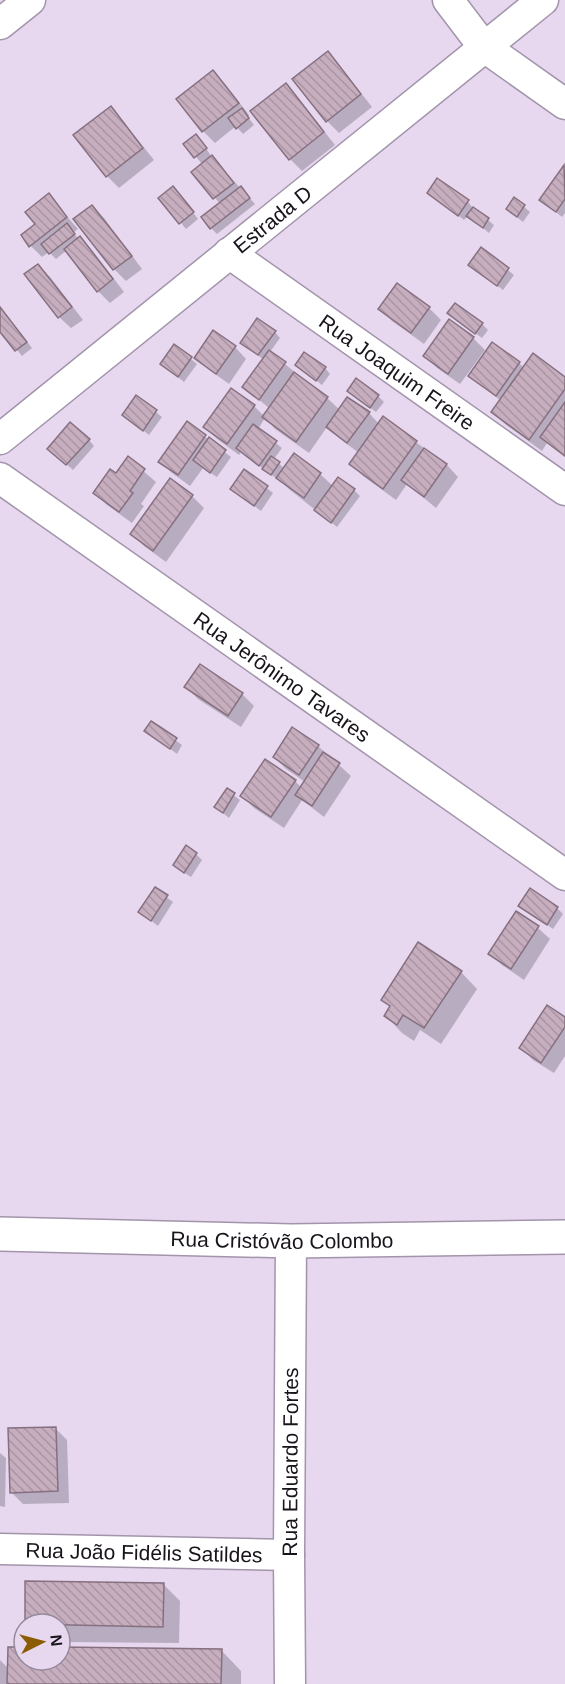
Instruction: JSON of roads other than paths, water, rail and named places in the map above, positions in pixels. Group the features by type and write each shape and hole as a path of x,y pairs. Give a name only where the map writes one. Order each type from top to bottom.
{"street":[{"path":"0,24 30,0"},
{"path":"448,0 483,46 565,104"},
{"name":"Estrada D","path":"0,439 483,46 543,0"},
{"name":"Rua Joaquim Freire","path":"229,253 565,490"},
{"name":"Rua Jerônimo Tavares","path":"0,478 565,875"},
{"name":"Rua Cristóvão Colombo","path":"0,1234 291,1241 565,1237"},
{"name":"Rua Eduardo Fortes","path":"290,1684 291,1241"},
{"name":"Rua João Fidélis Satildes","path":"0,1549 289,1555"}]}
